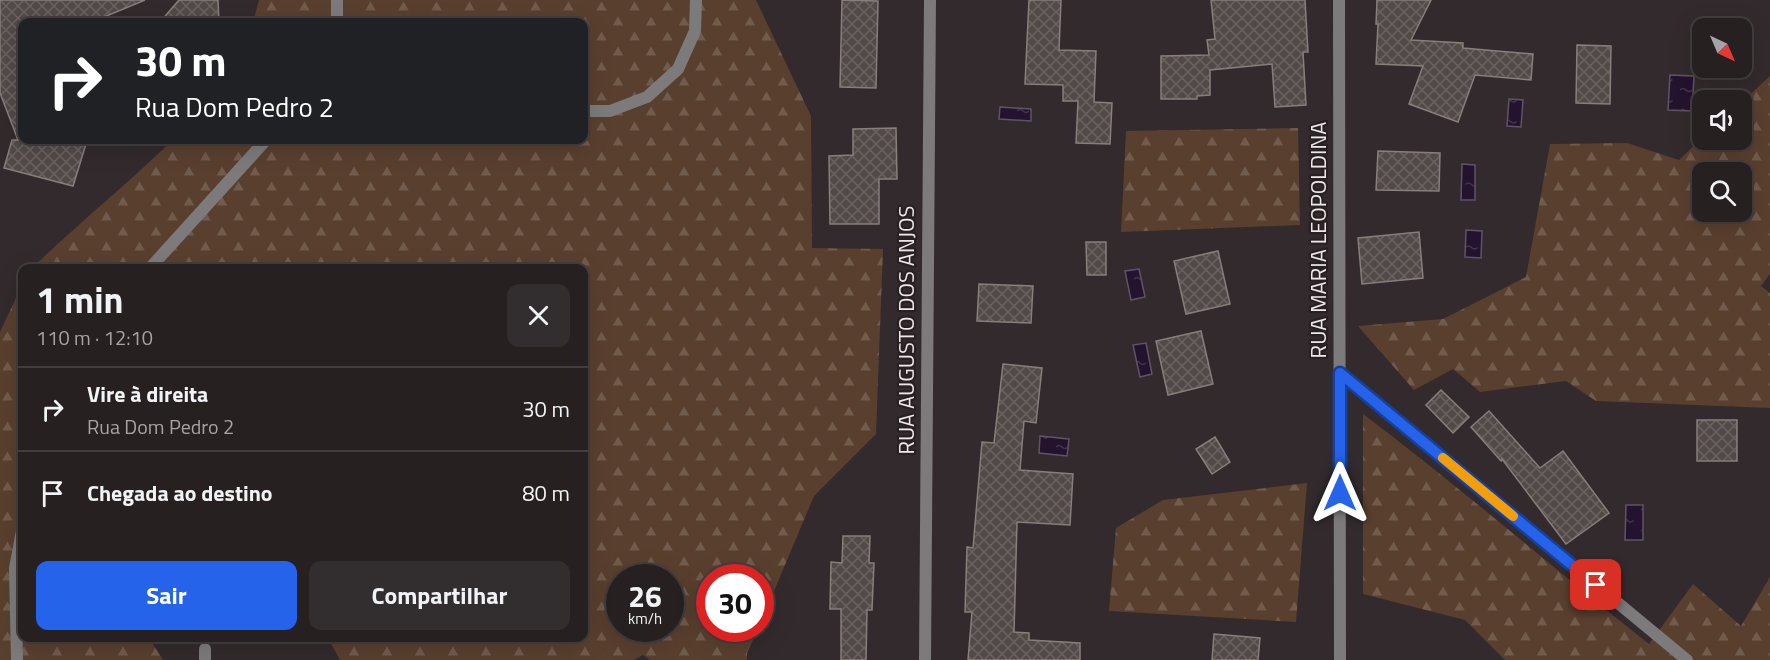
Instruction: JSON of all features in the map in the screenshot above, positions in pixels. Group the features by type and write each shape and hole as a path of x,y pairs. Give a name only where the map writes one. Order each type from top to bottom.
{"street":[{"path":"337,0 337,18"},
{"path":"588,111 610,111 647,97 678,69 695,31 696,0"},
{"name":"RUA AUGUSTO DOS ANJOS","path":"924,660 930,0"},
{"name":"RUA MARIA LEOPOLDINA","path":"1339,0 1340,660"},
{"path":"154,264 262,144"},
{"path":"1340,373 1687,660"},
{"path":"17,660 15,568 18,552"}],"green space":[{"path":"259,0 756,0 811,116 812,248 883,249 876,434 814,496 774,591 774,564 696,564 696,642 752,642 747,653 747,660 650,660 643,655 634,660 340,660 330,642 588,642 588,264 36,264 169,144 588,144 588,18 254,18"},
{"path":"1770,76 1770,274 1761,286 1770,293 1770,408 1596,401 1566,381 1480,392 1453,369 1414,390 1358,326 1443,319 1526,277 1550,144 1627,143 1679,160 1692,148 1692,150 1752,150 1752,93"},
{"path":"1298,128 1300,225 1121,232 1126,131"},
{"path":"18,294 18,642 152,642 163,660 0,660 0,332"},
{"path":"1363,414 1436,470 1649,644 1693,584 1741,626 1770,577 1770,660 1505,660 1465,620 1363,594"},
{"path":"1307,483 1296,622 1109,611 1116,528 1163,500"}],"water":[{"path":"1670,75 1692,76 1694,78 1692,111 1668,110"},
{"path":"1509,99 1523,100 1521,127 1507,126"},
{"path":"1000,107 1031,109 1031,121 999,119"},
{"path":"1462,164 1475,165 1475,200 1461,200"},
{"path":"1466,230 1482,231 1481,258 1465,257"},
{"path":"1139,269 1145,297 1131,300 1125,271"},
{"path":"1146,343 1152,374 1140,377 1133,345"},
{"path":"1040,436 1069,439 1067,456 1039,453"},
{"path":"1626,505 1643,505 1643,540 1625,540"}],"building":[{"path":"0,0 145,0 102,18 18,18 18,140 0,93"},
{"path":"179,0 218,0 219,18 163,18"},
{"path":"842,0 878,1 876,88 840,87"},
{"path":"1029,0 1061,0 1059,50 1096,51 1094,102 1112,103 1110,144 1076,143 1078,101 1063,101 1063,85 1025,84"},
{"path":"1211,0 1305,0 1308,52 1303,52 1306,105 1275,107 1272,64 1210,70 1210,95 1197,96 1197,99 1161,99 1161,56 1209,55 1207,40 1215,39"},
{"path":"1377,0 1431,0 1411,40 1463,43 1463,48 1533,54 1531,80 1475,75 1458,122 1409,104 1423,66 1376,64"},
{"path":"1577,45 1611,46 1610,104 1576,103"},
{"path":"896,128 897,179 879,179 879,224 830,224 829,156 853,155 853,129"},
{"path":"12,140 18,140 18,144 86,144 73,186 4,168"},
{"path":"1378,151 1440,153 1439,191 1376,190"},
{"path":"1419,232 1423,278 1362,284 1358,238"},
{"path":"1086,242 1106,242 1106,275 1087,275"},
{"path":"1218,251 1230,304 1186,314 1174,261"},
{"path":"979,284 1033,286 1031,323 977,321"},
{"path":"1201,331 1213,384 1168,395 1156,341"},
{"path":"1003,364 1042,368 1036,423 1024,421 1020,470 1073,474 1070,525 1017,522 1014,632 1029,633 1029,640 1080,643 1080,660 968,660 972,612 965,612 967,547 973,548 982,442 994,443"},
{"path":"1441,390 1469,417 1453,433 1426,405"},
{"path":"1489,411 1540,468 1563,451 1609,513 1566,544 1502,459 1501,461 1471,427"},
{"path":"1697,420 1737,420 1737,461 1697,461"},
{"path":"1215,437 1230,462 1212,474 1196,449"},
{"path":"843,536 870,536 869,563 874,563 872,610 867,610 866,660 841,660 841,609 830,609 831,562 842,563"},
{"path":"1214,634 1260,638 1258,660 1212,660"}],"slow traffic":[{"path":"1443,458 1513,516"}],"route":[{"path":"1340,493 1340,373 1596,585"}]}
